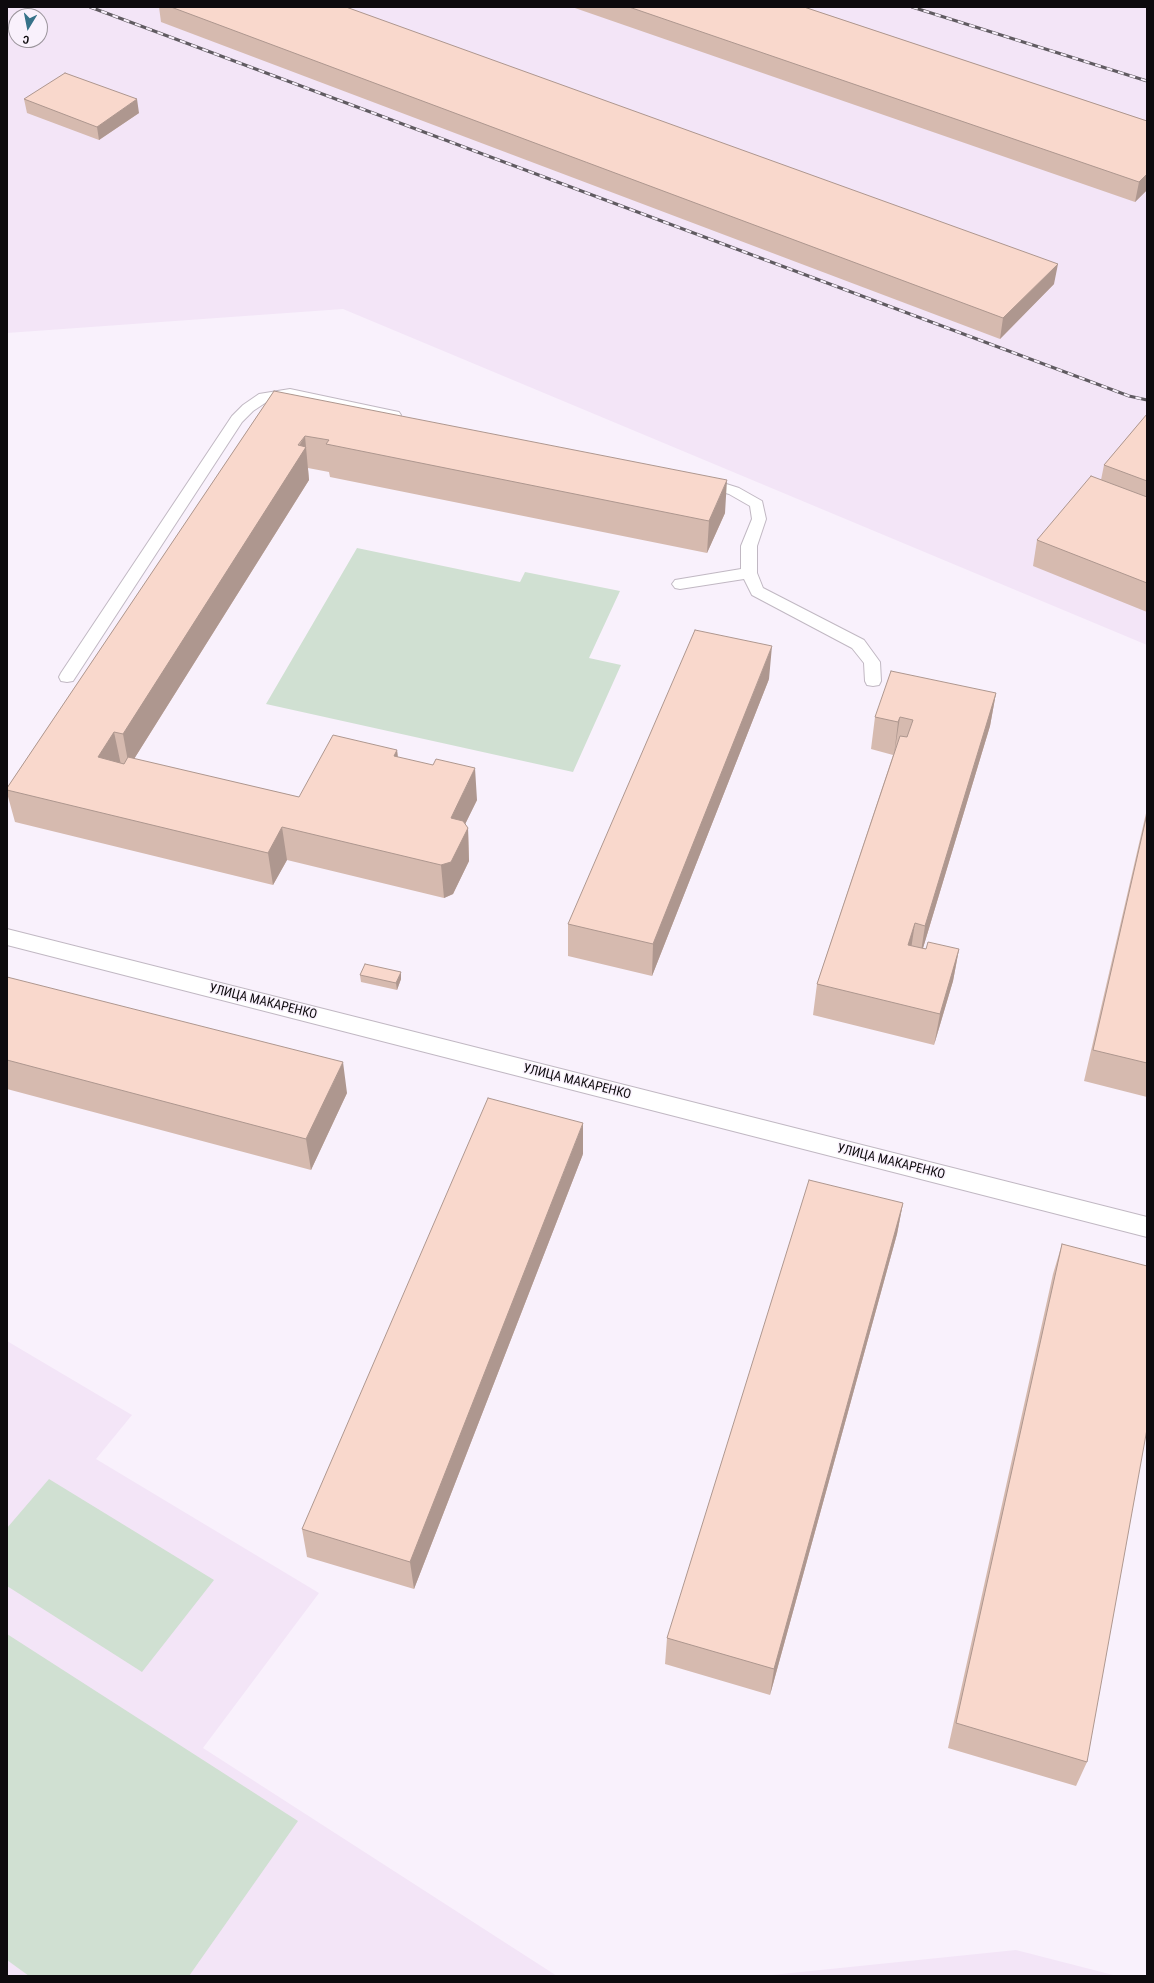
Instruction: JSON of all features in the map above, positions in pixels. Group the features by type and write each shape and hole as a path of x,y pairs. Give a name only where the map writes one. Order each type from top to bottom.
{"street":[{"name":"УЛИЦА МАКАРЕНКО","path":"7,937 1147,1227"}],"lane":[{"path":"67,677 237,419 248,408 264,396 290,393 407,418"},
{"path":"689,478 734,491 757,504 759,518 749,546 749,573 757,591 858,644 872,662 874,682"},
{"path":"680,584 749,573"}],"shaded area":[{"path":"7,7 1147,7 1147,645 343,309 7,333"},
{"path":"7,1341 132,1415 96,1459 319,1593 203,1748 557,1976 7,1976"},
{"path":"1016,1950 1117,1976 762,1976"}],"green space":[{"path":"357,548 520,582 525,572 620,591 589,658 621,665 573,772 266,704"},
{"path":"49,1479 214,1580 142,1672 7,1586 7,1528"},
{"path":"7,1634 298,1821 189,1976 29,1976 7,1960"}],"building":[{"path":"171,7 346,7 1058,264 1003,318"},
{"path":"629,7 804,7 1147,121 1147,174 1139,182"},
{"path":"65,73 137,99 97,127 24,99"},
{"path":"274,391 727,480 709,521 326,444 329,440 305,436 298,445 306,447 123,734 114,732 98,757 124,764 128,757 299,797 333,735 397,750 394,756 433,765 436,759 475,768 451,818 463,821 468,828 451,862 441,865 282,827 268,853 7,790"},
{"path":"1147,414 1147,481 1104,465"},
{"path":"1091,476 1147,497 1147,583 1037,540"},
{"path":"695,630 772,646 653,944 568,924"},
{"path":"891,671 996,693 925,926 915,923 908,945 926,949 928,942 959,949 940,1014 817,984 900,736 907,737 913,720 900,717 898,722 875,717"},
{"path":"1147,814 1147,1063 1093,1050"},
{"path":"365,964 401,972 396,983 360,975"},
{"path":"7,977 343,1062 306,1139 7,1060"},
{"path":"488,1098 583,1123 410,1562 302,1529"},
{"path":"809,1180 903,1203 774,1669 667,1638"},
{"path":"1062,1244 1147,1266 1147,1429 1087,1762 956,1723"}],"railway":[{"path":"90,7 1129,396 1147,400"},
{"path":"912,7 1147,81"}]}
